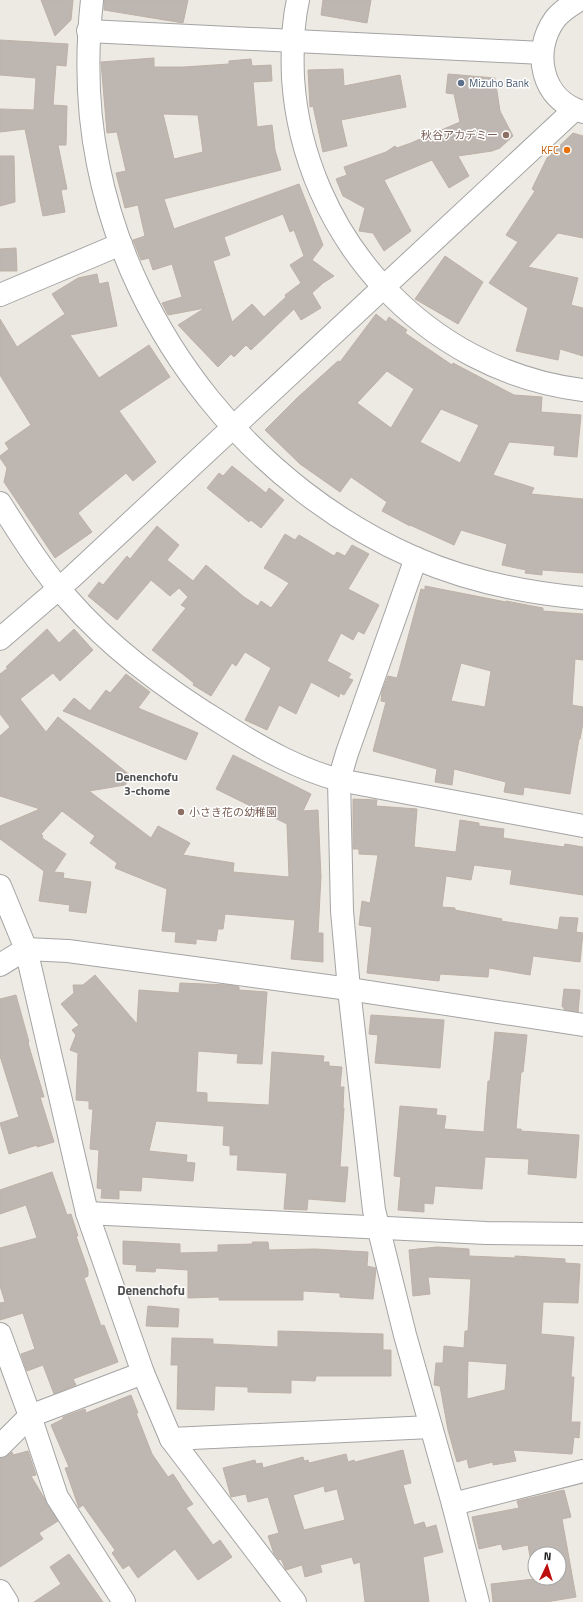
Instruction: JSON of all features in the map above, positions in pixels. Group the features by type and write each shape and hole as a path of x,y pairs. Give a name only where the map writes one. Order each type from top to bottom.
{"street":[{"path":"92,0 88,31 88,84 93,135 104,190 121,244 144,300 158,324 188,371 233,427 275,470 298,488 359,529 416,558 449,571 492,583 553,595 583,598"},
{"path":"298,0 293,41 295,99 305,148 311,167 331,214 362,262 383,288 408,312 433,332 464,351 496,367 533,380 569,389 583,390"},
{"path":"0,639 77,573 383,288 579,111 561,101 547,83 544,74 542,53 545,40 555,19 565,9 579,0"},
{"path":"88,31 542,53"},
{"path":"0,295 121,244"},
{"path":"0,503 58,588 79,612 111,643 172,691 199,710 284,760 339,780 583,826"},
{"path":"416,558 346,753 339,780 342,911 349,990 374,1210 405,1335 453,1504 478,1602"},
{"path":"0,886 26,949 86,1213 143,1373 171,1439 295,1602"},
{"path":"0,964 26,949 68,951 349,990 583,1025"},
{"path":"86,1213 486,1233 583,1234"},
{"path":"0,1334 30,1416 57,1497 124,1602"},
{"path":"0,1446 30,1416 143,1373"},
{"path":"171,1439 431,1427"},
{"path":"453,1504 583,1472"},
{"path":"0,1591 7,1602"}],"building":[{"path":"41,0 73,0 71,20 55,36"},
{"path":"104,0 188,0 183,23 104,10"},
{"path":"323,0 371,0 367,23 321,15"},
{"path":"0,40 68,44 66,66 56,65 53,105 67,106 66,145 58,145 67,189 61,190 65,212 43,216 25,129 0,132 0,109 34,110 36,78 0,75"},
{"path":"154,58 154,67 184,67 229,64 229,61 251,59 252,66 271,65 272,81 253,82 257,127 272,125 275,150 281,170 164,199 174,229 299,184 323,245 312,260 334,276 312,293 321,308 301,320 294,309 251,350 246,345 234,357 231,354 218,367 178,325 205,308 168,315 162,303 182,297 172,264 153,270 149,258 141,260 133,240 145,236 138,205 125,208 116,173 126,171 117,132 107,133 101,62","holes":["163,114 198,115 203,152 174,159","283,214 290,232 294,230 304,256 290,265 301,283 285,295 286,297 264,317 252,304 232,322 213,261 230,255 224,237"]},
{"path":"343,69 344,86 400,75 406,107 341,120 347,146 323,152 313,106 310,107 308,70"},
{"path":"448,74 495,78 500,111 513,136 500,148 492,151 458,156 469,176 449,188 432,160 384,180 411,231 384,251 373,233 359,231 365,208 343,196 336,179 347,175 344,167 386,152 395,146 397,148 411,143 460,122 454,94 446,93"},
{"path":"573,133 583,136 583,238 558,233 528,267 578,278 571,305 583,308 583,356 560,349 558,360 516,351 528,308 489,283 518,242 506,235 535,191 532,189 547,158"},
{"path":"0,156 14,156 15,202 0,206"},
{"path":"16,248 17,271 0,271 0,249"},
{"path":"445,256 483,282 458,324 415,299"},
{"path":"97,274 99,284 108,282 117,326 70,335 99,378 149,345 170,377 119,411 156,462 133,481 126,473 78,513 92,532 55,558 4,482 7,468 0,456 9,449 5,443 31,425 0,375 0,319 17,347 65,314 52,294 78,278"},
{"path":"376,314 386,322 389,317 407,330 405,333 452,365 453,363 514,395 542,397 541,412 581,415 577,457 554,455 555,446 509,442 493,475 534,488 531,494 583,499 583,573 542,570 542,575 525,573 526,570 502,565 507,544 461,530 454,545 410,526 382,511 387,502 351,477 340,492 300,464 265,430 297,398 338,361 340,362","holes":["387,371 414,389 391,428 357,403","441,409 479,425 460,463 420,442"]},
{"path":"232,466 266,493 269,488 284,500 261,528 251,520 249,522 207,488 219,473 223,476"},
{"path":"157,526 179,545 167,560 193,581 206,565 244,597 258,606 261,601 271,608 289,583 264,568 285,534 295,540 299,535 334,556 337,552 345,556 352,545 369,554 348,589 379,605 364,634 358,631 353,640 341,633 327,661 351,674 348,678 353,680 344,695 340,693 339,697 311,682 296,714 279,705 267,730 245,720 271,668 245,652 236,666 232,663 211,696 193,685 194,683 152,650 186,608 181,605 188,597 179,588 170,596 151,580 117,620 88,596 99,582 103,585 127,556 130,559"},
{"path":"425,586 543,608 543,611 583,614 583,660 575,659 572,705 583,707 583,723 570,794 524,787 523,795 504,792 506,782 454,769 452,785 435,782 437,769 373,751 386,702 381,701 382,691 388,676 397,678 421,589 425,590","holes":["461,663 491,671 485,707 451,701"]},
{"path":"47,629 59,643 74,629 93,650 60,681 53,673 20,699 46,732 58,717 131,776 125,785 89,791 151,838 158,826 190,843 183,855 234,863 233,872 289,877 287,824 216,789 233,755 311,794 303,811 318,810 321,877 318,933 323,933 323,962 291,959 295,920 225,914 223,929 218,929 216,941 196,939 196,944 175,942 176,932 162,931 167,889 115,868 117,863 90,843 95,836 62,811 41,834 43,836 42,838 66,854 54,872 64,873 63,878 91,882 86,913 69,911 70,905 39,901 44,871 0,839 0,826 40,809 0,796 0,736 10,727 0,714 0,674"},
{"path":"126,674 150,692 138,708 198,733 186,760 63,711 74,698 90,711 106,690 110,693"},
{"path":"353,799 377,800 376,806 417,809 414,847 456,852 460,820 479,823 479,826 504,829 503,838 564,847 565,844 583,847 583,895 510,884 512,870 474,865 471,880 446,876 442,907 455,908 455,910 502,919 501,921 558,930 560,917 578,918 576,932 583,933 580,962 533,956 530,975 489,968 488,977 440,974 439,981 367,973 372,927 359,925 362,901 370,903 378,855 359,854 359,849 353,849"},
{"path":"95,975 137,1024 139,990 179,993 180,983 229,985 239,987 239,990 267,992 262,1064 237,1063 238,1054 198,1051 196,1092 207,1093 207,1102 269,1105 272,1052 324,1056 323,1062 329,1062 329,1066 342,1067 340,1087 344,1087 344,1108 340,1167 348,1167 345,1202 308,1199 307,1210 284,1209 287,1173 237,1170 238,1155 230,1155 230,1146 223,1145 224,1126 156,1121 149,1151 187,1155 186,1162 195,1163 193,1181 142,1177 141,1191 119,1190 119,1199 101,1198 102,1189 97,1188 99,1150 90,1149 93,1109 89,1109 89,1101 76,1100 78,1053 70,1050 76,1035 72,1030 79,1025 61,1004 74,993 73,985 83,985"},
{"path":"564,989 580,990 578,1012 565,1010 562,1006"},
{"path":"16,995 44,1097 40,1097 54,1142 37,1147 37,1145 9,1154 0,1123 19,1117 0,1056 0,999"},
{"path":"371,1015 444,1020 440,1068 375,1063 378,1035 369,1034"},
{"path":"495,1032 527,1035 523,1072 521,1072 516,1129 521,1129 521,1131 579,1135 576,1178 528,1174 529,1159 485,1157 482,1189 435,1186 433,1204 424,1203 424,1212 398,1210 401,1177 394,1176 400,1106 437,1109 436,1115 446,1116 444,1129 484,1132 488,1081 490,1081"},
{"path":"52,1172 67,1215 71,1214 78,1236 76,1236 88,1270 88,1276 84,1278 101,1326 104,1325 118,1362 73,1379 76,1385 54,1394 43,1365 27,1371 25,1366 21,1354 35,1349 23,1313 0,1320 0,1303 5,1302 0,1286 0,1248 37,1238 26,1205 0,1214 0,1190"},
{"path":"123,1241 180,1244 180,1253 218,1252 218,1245 253,1244 252,1242 268,1242 269,1250 315,1249 368,1252 367,1266 376,1268 373,1299 340,1297 340,1293 303,1291 303,1300 219,1300 219,1297 188,1298 188,1270 156,1268 155,1272 136,1271 137,1265 123,1264"},
{"path":"437,1247 469,1249 469,1256 515,1258 515,1256 565,1259 565,1263 580,1264 578,1303 543,1302 541,1334 574,1337 571,1377 574,1377 571,1422 580,1422 579,1438 574,1437 572,1454 513,1450 516,1461 493,1465 493,1462 469,1468 467,1459 457,1462 448,1430 440,1386 434,1385 436,1363 443,1363 444,1346 464,1348 465,1331 468,1331 471,1279 428,1277 430,1294 413,1296 409,1250","holes":["468,1361 507,1364 505,1390 467,1399"]},
{"path":"148,1306 179,1309 178,1327 146,1326"},
{"path":"278,1331 383,1334 383,1350 391,1350 391,1376 316,1376 315,1381 291,1380 291,1393 248,1392 248,1387 215,1386 214,1410 177,1409 178,1365 171,1365 172,1338 213,1339 213,1344 278,1347"},
{"path":"131,1395 138,1413 136,1413 152,1454 168,1477 173,1474 193,1504 186,1508 213,1545 220,1540 232,1557 198,1580 175,1549 138,1578 129,1565 123,1569 112,1553 115,1550 83,1505 79,1508 65,1468 69,1467 51,1425 63,1419 63,1417 85,1409 86,1413"},
{"path":"403,1450 411,1483 403,1485 414,1525 424,1522 426,1528 436,1525 443,1552 423,1557 429,1602 365,1602 360,1562 354,1564 352,1557 320,1565 322,1572 305,1577 302,1565 286,1570 281,1559 279,1560 274,1554 268,1536 279,1533 268,1497 248,1502 246,1494 231,1497 223,1468 255,1460 256,1464 262,1463 263,1468 303,1457 304,1461 308,1460 309,1463 346,1454 348,1462 354,1460 355,1462","holes":["324,1486 325,1492 337,1489 345,1520 304,1530 293,1495"]},
{"path":"28,1451 36,1475 31,1476 58,1521 39,1533 43,1539 0,1567 0,1458 4,1458 12,1452 13,1455"},
{"path":"564,1490 571,1517 562,1519 567,1546 528,1545 503,1550 501,1544 479,1549 472,1517 519,1508 517,1501"},
{"path":"567,1547 576,1597 546,1602 493,1602 491,1584 527,1580 527,1586 567,1586"},
{"path":"69,1554 103,1602 34,1602 61,1584 50,1567"}],"place":[{"name":"Mizuho Bank","path":"461,83"},
{"name":"秋谷アカデミー","path":"506,135"},
{"name":"KFC","path":"567,150"},
{"name":"小さき花の幼稚園","path":"181,812"}],"district":[{"name":"Denenchofu 3-chome","path":"147,784"},
{"name":"Denenchofu","path":"151,1290"}]}
